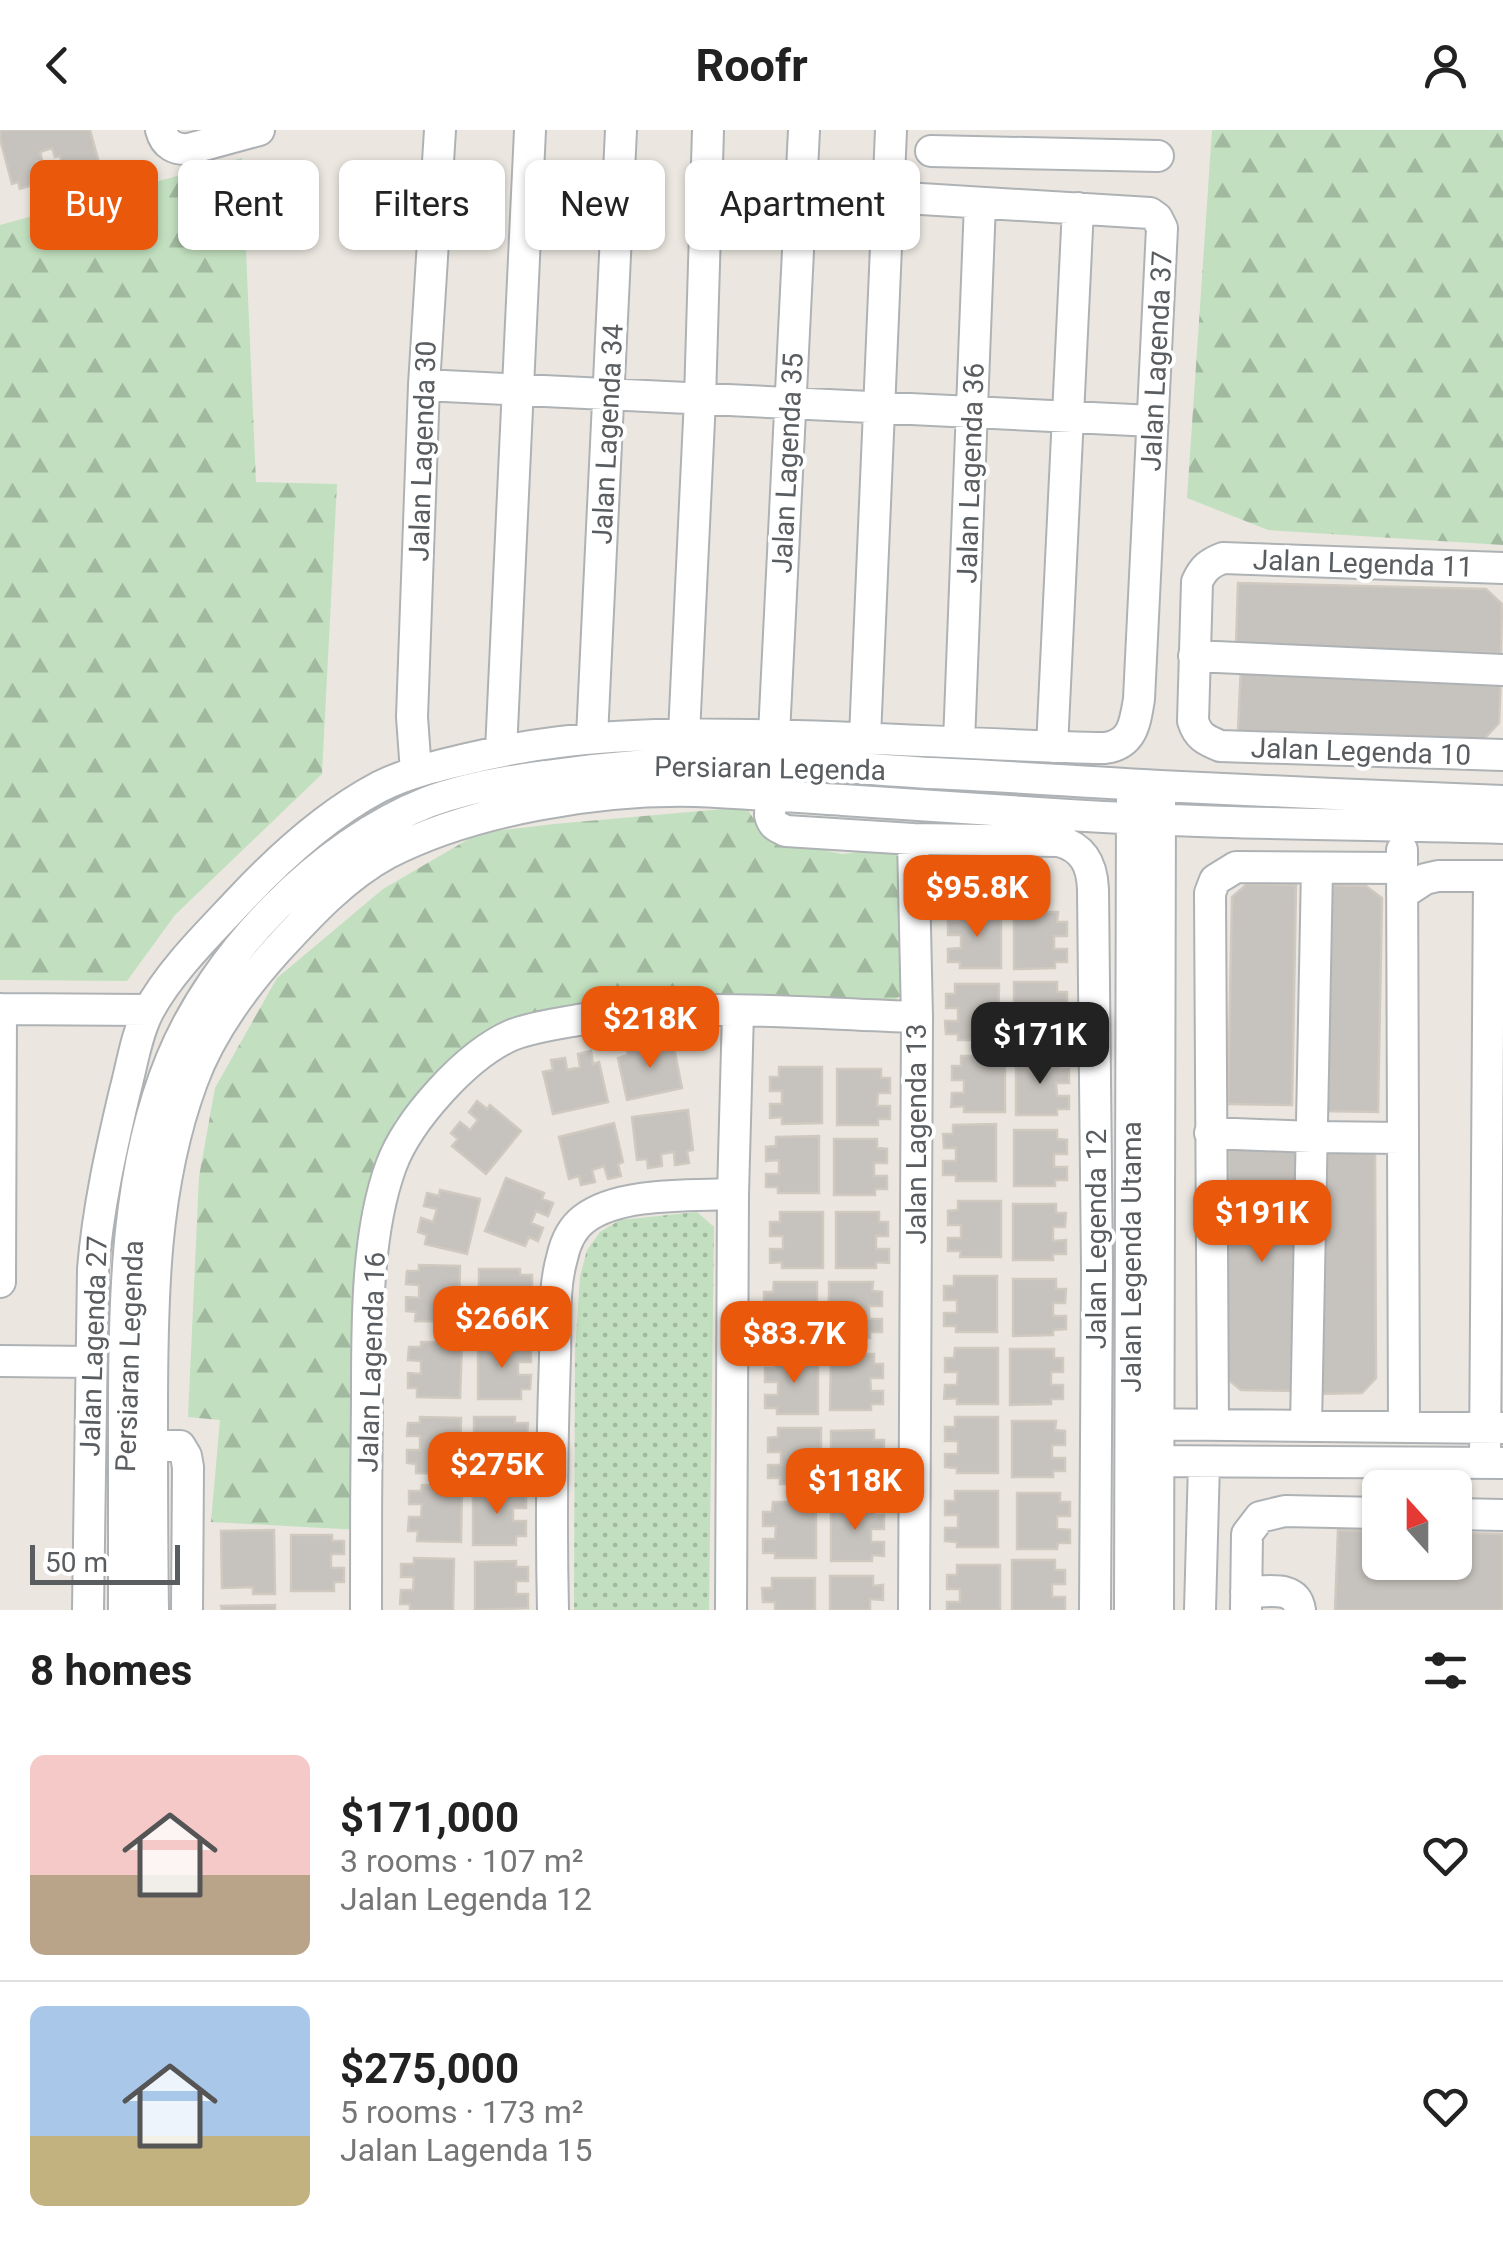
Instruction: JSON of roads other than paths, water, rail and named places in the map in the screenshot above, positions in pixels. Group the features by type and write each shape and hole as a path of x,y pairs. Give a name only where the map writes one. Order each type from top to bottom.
{"street":[{"path":"160,130 167,143 178,150 252,131"},
{"name":"Jalan Lagenda 30","path":"416,772 412,717 424,385 440,130"},
{"path":"501,751 530,130"},
{"name":"Jalan Lagenda 34","path":"592,737 621,130"},
{"path":"684,734 708,130"},
{"name":"Jalan Lagenda 35","path":"802,160 804,130"},
{"path":"890,160 891,130"},
{"path":"928,200 932,141 1158,156"},
{"name":"Jalan Lagenda 37","path":"920,199 1150,212 1162,228 1135,725 1125,741 1116,746 1052,747"},
{"name":"Jalan Lagenda 36","path":"959,742 980,203"},
{"path":"773,749 865,738 1052,747 1078,208"},
{"name":"Jalan Lagenda 35","path":"770,795 797,250"},
{"path":"865,738 886,250"},
{"path":"424,385 1154,422"},
{"name":"Jalan Legenda 11","path":"1194,656 1197,582 1207,566 1223,558 1503,568"},
{"path":"1194,656 1503,670"},
{"name":"Jalan Legenda 10","path":"1194,656 1196,732 1220,746 1503,755"},
{"name":"Jalan Lagenda 27","path":"88,1610 92,1269 100,1204 138,1038 149,1010 192,951 252,886 320,825 378,787 416,772 501,751 592,737 684,734 773,749"},
{"name":"Persiaran Legenda","path":"124,1610 138,1444 152,1364 156,1236 182,1110 209,1044 286,918 326,861 358,838 428,803 503,782 773,749 855,769 1503,801"},
{"name":"Jalan Legenda Utama","path":"1130,1610 1145,1424 1146,785"},
{"name":"Persiaran Legenda","path":"286,918 387,854 452,825 508,811 608,795 690,791 1146,819 1503,828"},
{"name":"Jalan Legenda 12","path":"770,795 772,822 786,830 913,839 1059,841 1076,848 1090,867 1096,1270 1095,1610"},
{"path":"1402,826 1404,1427"},
{"path":"1438,826 1446,853 1485,876"},
{"name":"Jalan Lagenda 13","path":"913,839 918,1017 914,1610"},
{"path":"1213,1425 1210,893 1216,880 1236,867 1317,869 1402,881 1485,876"},
{"path":"1306,1426 1317,869"},
{"path":"1144,1461 1494,1463 1495,1162 1485,876"},
{"path":"252,886 286,918"},
{"path":"0,1282 1,1009 149,1010"},
{"name":"Jalan Lagenda 16","path":"366,1610 367,1331 372,1272 390,1170 416,1119 483,1052 512,1036 544,1026 600,1016 678,1011 918,1017"},
{"path":"731,1610 738,1012"},
{"path":"1210,1133 1403,1138"},
{"path":"552,1610 557,1299 560,1262 568,1238 580,1222 601,1208 660,1198 733,1194"},
{"path":"1096,1270 1145,1270"},
{"path":"0,1361 91,1362"},
{"path":"1145,1424 1494,1428"},
{"path":"90,1443 180,1446 186,1456 187,1610"},
{"name":"Persiaran Legenda","path":"138,1444 152,1610"},
{"name":"Jalan Legenda Utama","path":"1144,1461 1158,1610"},
{"path":"1200,1610 1204,1463"},
{"path":"1358,1463 1362,1479"},
{"path":"1300,1610 1295,1596 1284,1592 1246,1601 1247,1534 1260,1517 1285,1511 1362,1512"},
{"path":"1472,1514 1503,1515"}]}
